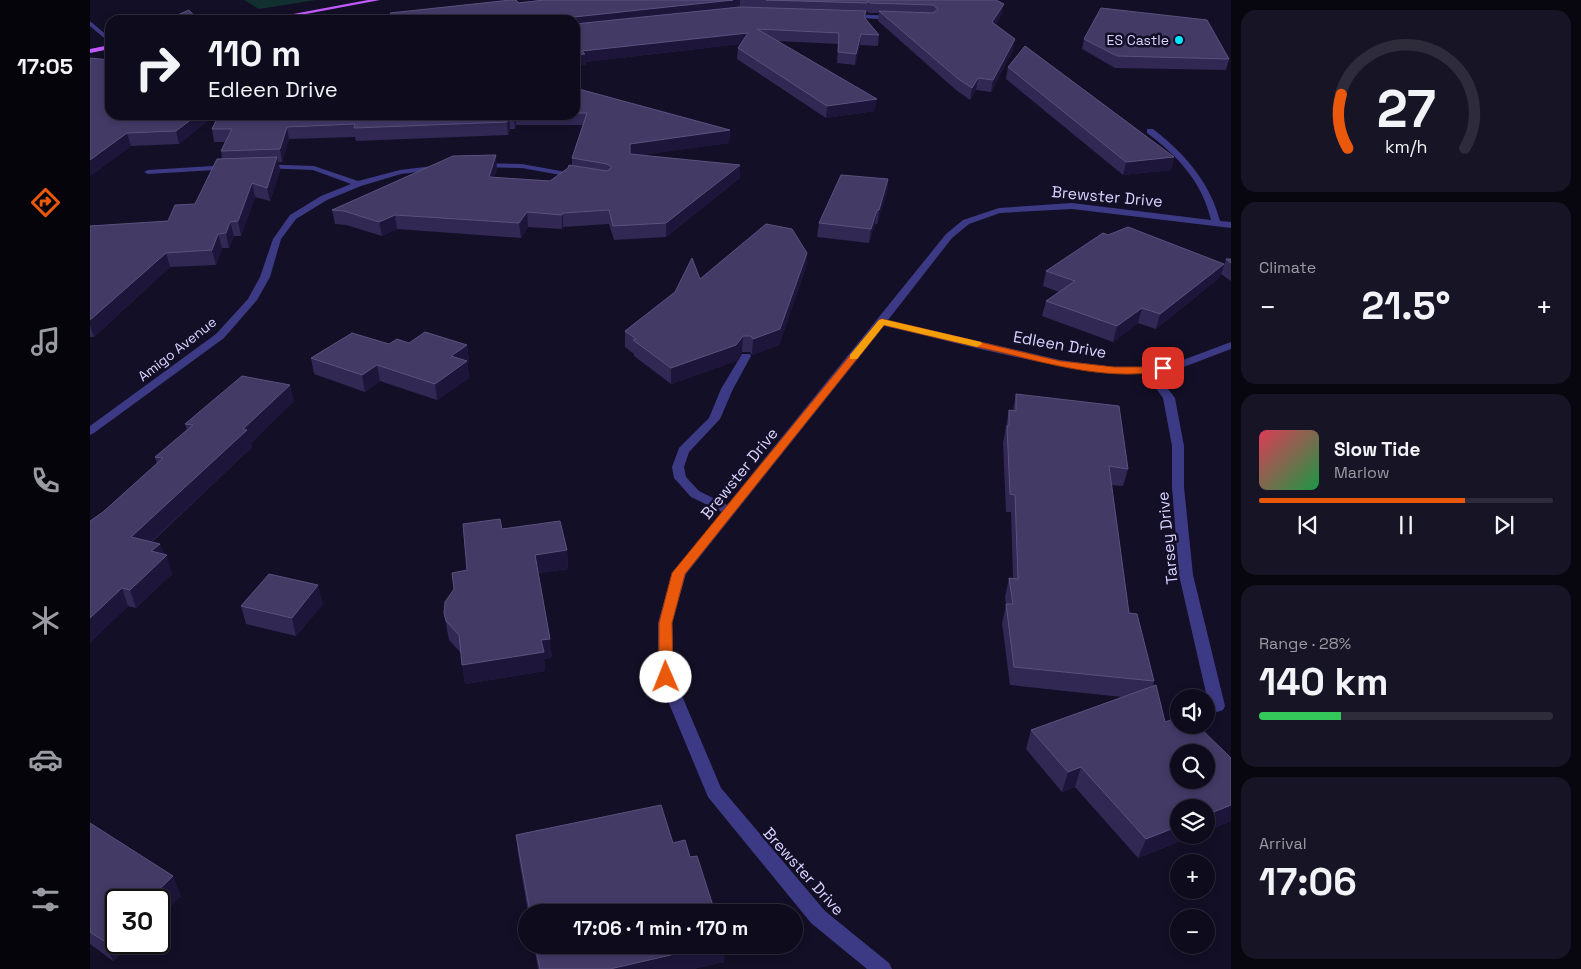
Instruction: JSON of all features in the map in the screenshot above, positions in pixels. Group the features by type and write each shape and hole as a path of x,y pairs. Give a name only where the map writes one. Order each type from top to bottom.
{"main road":[{"path":"292,15 377,0"},
{"path":"90,51 105,48"}],"street":[{"path":"846,16 903,18"},
{"path":"92,26 105,38"},
{"path":"1150,131 1169,144 1188,164 1213,207 1216,223"},
{"path":"468,165 522,166 588,177"},
{"path":"250,166 314,168 358,184"},
{"name":"Amigo Avenue","path":"90,431 220,336 252,300 265,276 277,239 293,217 324,198 358,184 400,172 452,166"},
{"path":"148,172 240,167"},
{"name":"Brewster Drive","path":"882,969 818,917 714,792 666,677 666,623 678,573 882,322 949,236 966,222 999,211 1072,206 1231,225"},
{"name":"Edleen Drive","path":"882,322 1060,364 1114,370 1148,370 1177,366 1231,346"},
{"path":"730,511 695,494 680,478 678,467 683,451 714,418 746,356"},
{"name":"Tarsey Drive","path":"1148,370 1169,398 1178,446 1178,487 1186,575 1217,706"}],"green space":[{"path":"244,0 316,0 259,9"}],"building":[{"path":"511,0 516,0 519,3 544,0 733,0 580,16 392,15 390,13"},
{"path":"766,0 996,0 1004,4 992,22 1015,39 993,80 978,78 972,88 957,78 879,11 933,13 938,9 933,5 870,3 868,1 867,3"},
{"path":"740,7 866,11 864,17 879,35 861,34 856,54 838,52 839,33 757,29 877,99 827,106 738,48 748,33 582,51 585,54 580,54 580,23"},
{"path":"1101,8 1207,20 1229,59 1117,56 1084,39"},
{"path":"189,10 194,15 178,15"},
{"path":"1025,46 1174,157 1126,162 1008,67"},
{"path":"90,58 105,60 105,120 190,120 176,131 127,133 90,160"},
{"path":"580,89 730,130 630,144 630,154 740,165 666,223 613,226 609,210 563,213 562,215 527,212 519,223 395,215 379,222 344,211 332,210 453,156 496,155 489,177 550,181 568,168 569,165 607,171 612,167 607,164 572,158 587,113 580,113"},
{"path":"216,120 508,120 507,122 354,128 355,124 287,127 280,149 221,151 232,129 212,129"},
{"path":"277,157 267,188 252,183 238,221 230,222 226,233 218,234 212,250 166,253 90,320 90,226 168,221 175,205 195,204 217,159"},
{"path":"841,175 888,179 871,229 819,223"},
{"path":"766,224 792,229 807,253 780,329 753,339 751,336 743,336 736,345 671,368 633,340 636,339 625,331 675,292 692,258 700,279"},
{"path":"1128,227 1224,264 1160,314 1142,308 1117,326 1046,301 1075,281 1046,271 1103,233 1108,235"},
{"path":"425,332 467,345 451,356 467,361 435,384 377,365 362,375 311,358 352,333 389,344 397,339 409,343"},
{"path":"242,376 290,385 243,429 247,430 131,537 160,544 151,551 167,555 130,590 122,588 90,618 90,521 103,512 163,458 155,457 193,425 185,424"},
{"path":"1016,394 1119,406 1128,469 1109,466 1129,613 1137,614 1154,681 1014,667 1006,604 1013,604 1009,578 1018,579 1015,495 1010,494 1007,426 1009,426 1009,410 1016,411"},
{"path":"500,519 502,529 560,521 567,550 535,555 550,639 541,640 544,652 462,665 459,635 446,621 444,613 445,602 454,589 452,573 467,570 463,524"},
{"path":"269,574 318,585 292,618 241,606"},
{"path":"1156,685 1165,722 1170,720 1170,734 1206,734 1231,758 1231,805 1215,811 1215,799 1170,799 1170,830 1146,839 1081,767 1068,772 1031,730"},
{"path":"661,805 673,843 685,840 690,857 697,856 712,904 529,904 516,835"},
{"path":"90,823 173,876 159,889 105,889 105,940 90,932"},
{"path":"537,954 675,954 610,969 540,969"}],"slow traffic":[{"path":"854,357 882,322 977,344"}],"place":[{"name":"ES Castle","path":"1179,40"}],"route":[{"path":"666,677 666,623 678,573 882,322 1060,364 1114,370 1163,368"}]}
